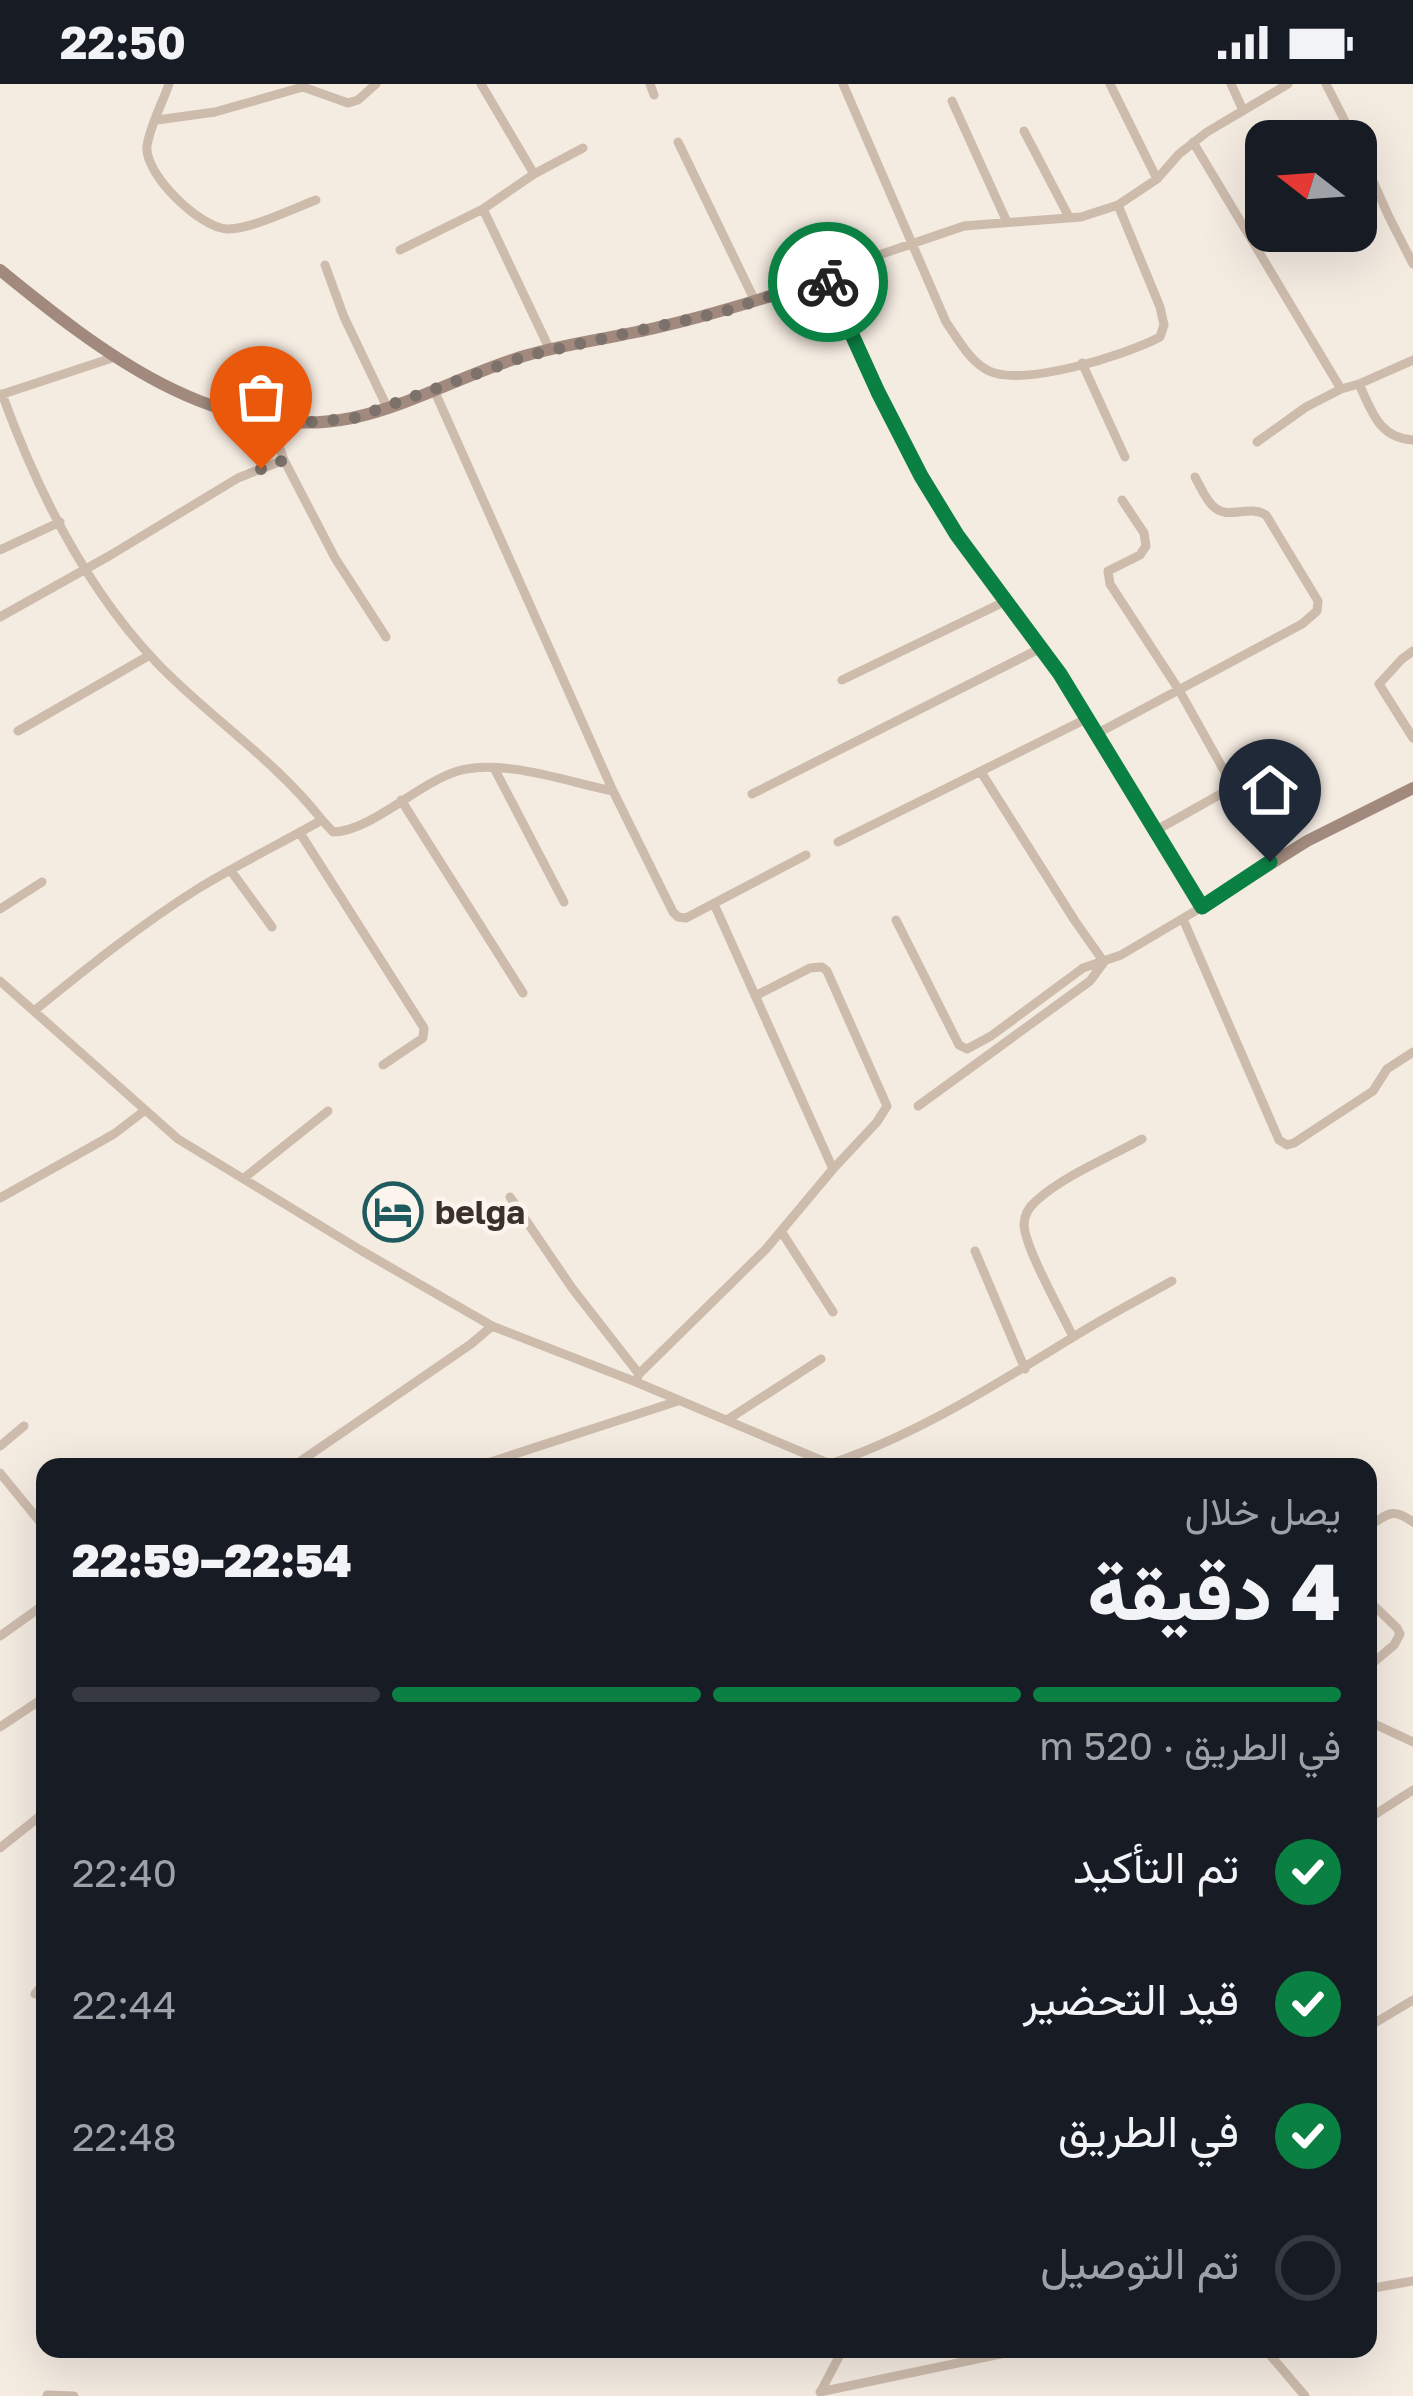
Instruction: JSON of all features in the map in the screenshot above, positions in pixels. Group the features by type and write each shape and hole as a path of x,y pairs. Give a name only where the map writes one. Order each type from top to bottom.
{"street":[{"path":"169,84 147,146 148,162 196,218 214,228 233,229 316,200"},
{"path":"157,120 215,112 304,87 348,104 376,84"},
{"path":"481,84 534,174"},
{"path":"842,84 946,322 979,365 1004,376 1024,376 1133,351 1160,338 1160,307 1118,206"},
{"path":"1110,84 1157,179"},
{"path":"1231,84 1243,110"},
{"path":"0,270 115,357 183,393 270,421 337,420 550,350 662,327 755,301 964,226 1069,218 1118,206 1157,179 1193,142 1227,117 1288,84"},
{"path":"1326,84 1345,120"},
{"path":"952,101 1006,222"},
{"path":"1024,131 1069,218"},
{"path":"678,142 755,301"},
{"path":"1193,142 1341,389"},
{"path":"400,250 483,209 583,148"},
{"path":"1377,190 1413,264"},
{"path":"483,209 550,350"},
{"path":"325,265 387,407"},
{"path":"826,278 921,476 957,535 1098,733 1202,907"},
{"path":"115,357 1,394 32,469 104,598 150,656 286,778 334,832 353,829 459,771 494,768 613,791"},
{"path":"1257,442 1306,407 1413,360"},
{"path":"1082,363 1125,457"},
{"path":"1359,384 1382,428 1393,437 1413,440"},
{"path":"434,390 613,791 673,912 686,918 806,855"},
{"path":"270,421 284,460 335,558 386,637"},
{"path":"0,617 238,478 284,460"},
{"path":"1098,733 1302,624 1319,607 1266,515 1254,509 1221,513 1195,477"},
{"path":"1122,500 1144,533 1146,546 1140,555 1108,571 1107,577 1179,690 1231,787 1155,830"},
{"path":"0,550 60,522"},
{"path":"842,680 1006,601"},
{"path":"752,794 1041,648"},
{"path":"1413,651 1379,684 1413,738"},
{"path":"18,731 150,656"},
{"path":"838,842 1088,718"},
{"path":"494,768 564,902"},
{"path":"981,772 1104,962"},
{"path":"896,920 958,1046 967,1049 1083,968 1121,955 1307,841 1413,788"},
{"path":"401,800 523,993"},
{"path":"34,1011 119,942 202,886 322,820"},
{"path":"300,832 424,1028 423,1039 383,1065"},
{"path":"231,871 272,927"},
{"path":"0,909 42,883"},
{"path":"714,904 833,1169"},
{"path":"1183,920 1283,1143 1294,1143 1373,1091 1387,1069 1413,1052"},
{"path":"917,1106 1090,981 1104,962"},
{"path":"638,1378 781,1231 885,1111 886,1099 827,971 810,968 755,996"},
{"path":"2,986 178,1139 362,1251 492,1326 638,1378 678,1401 818,1458"},
{"path":"0,1198 114,1134 144,1111"},
{"path":"244,1178 328,1112"},
{"path":"1073,1337 1028,1243 1024,1226 1028,1210 1067,1180 1142,1139"},
{"path":"510,1197 638,1378"},
{"path":"781,1231 832,1312"},
{"path":"975,1251 1025,1369"},
{"path":"850,1458 1025,1369 1172,1281"},
{"path":"305,1458 492,1326"},
{"path":"727,1420 820,1359"},
{"path":"503,1458 678,1401"},
{"path":"0,1446 24,1426"},
{"path":"0,1473 36,1517"},
{"path":"1377,1521 1389,1513 1402,1514 1413,1522"},
{"path":"1377,1609 1400,1634 1377,1659"},
{"path":"0,1636 36,1610"},
{"path":"0,1727 36,1703"},
{"path":"1377,1725 1413,1742"},
{"path":"1377,1813 1412,1792"},
{"path":"0,1848 36,1819"},
{"path":"1377,2022 1413,2000"},
{"path":"1377,2288 1413,2281"},
{"path":"819,2394 838,2358"},
{"path":"819,2394 983,2358"},
{"path":"1273,2358 1305,2396"},
{"path":"46,2395 74,2396"}],"way so far":[{"path":"261,469 284,460 270,421 354,418 526,356 722,312 826,278 828,282"}],"place":[{"name":"belga","path":"393,1212"}],"route":[{"path":"828,282 921,476 957,535 1060,674 1202,907 1270,862"}]}
